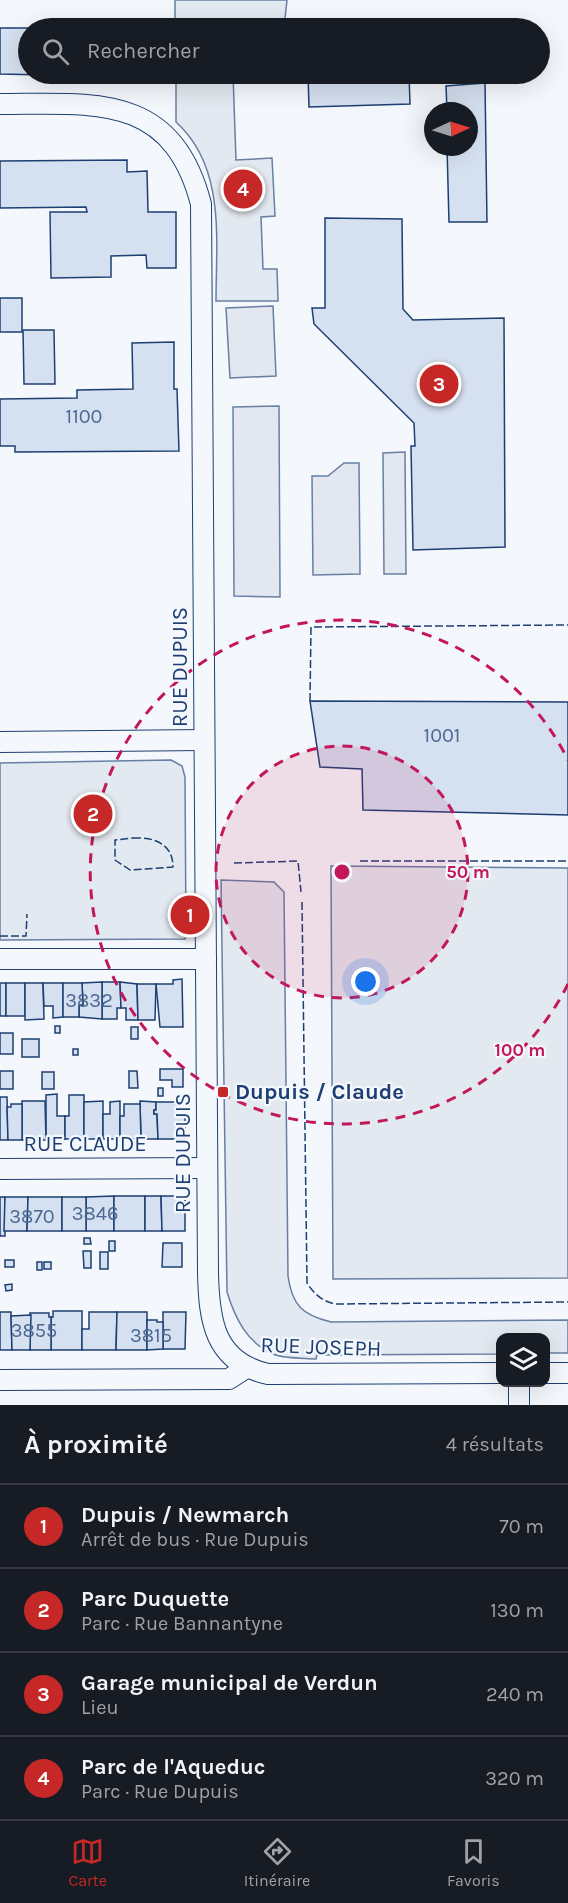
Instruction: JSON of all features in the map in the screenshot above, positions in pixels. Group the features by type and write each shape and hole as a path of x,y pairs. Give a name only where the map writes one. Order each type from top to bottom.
{"street":[{"name":"RUE DUPUIS","path":"0,104 89,104 116,108 140,118 160,131 179,151 194,179 201,204 208,1294 217,1334 227,1353 246,1368"},
{"path":"0,741 204,740"},
{"path":"0,959 206,958"},
{"name":"RUE CLAUDE","path":"0,1168 207,1168"},
{"name":"RUE JOSEPH","path":"0,1380 229,1379 246,1368 268,1374 496,1373"},
{"path":"550,1373 568,1373"},
{"path":"519,1387 519,1405"}],"shaded area":[{"path":"175,0 287,0 285,18 175,18"},
{"path":"176,84 233,84 236,160 272,158 275,216 261,217 263,269 277,269 278,301 216,301 217,229 211,182 192,140 176,122"},
{"path":"273,306 276,376 230,378 226,308"},
{"path":"279,406 280,597 234,596 233,407"},
{"path":"405,452 406,574 384,574 383,453"},
{"path":"344,463 359,463 360,574 313,575 312,476 328,476"},
{"path":"171,760 182,766 185,777 185,939 0,940 0,763"},
{"path":"331,866 568,868 568,1278 333,1279"},
{"path":"221,880 274,882 284,892 288,1276 296,1301 306,1312 331,1322 568,1320 568,1353 550,1353 550,1333 496,1333 496,1354 317,1355 316,1359 278,1356 256,1343 243,1329 227,1292"}],"building":[{"path":"0,28 18,28 18,74 0,74"},
{"path":"308,84 409,84 410,104 309,107"},
{"path":"485,84 487,222 449,222 447,156 478,156 478,102 447,102 446,86"},
{"path":"127,160 127,172 147,171 148,212 176,212 176,268 147,268 146,255 111,256 111,277 51,278 50,212 87,212 86,207 0,208 0,161"},
{"path":"325,218 402,219 403,309 413,320 504,318 505,547 413,550 411,446 415,446 414,423 314,324 312,308 325,308"},
{"path":"0,298 22,298 22,332 0,332"},
{"path":"23,330 54,330 55,384 24,384"},
{"path":"174,342 174,389 177,389 179,451 15,452 15,446 0,446 0,399 77,398 77,390 133,389 132,343"},
{"path":"310,701 568,702 568,815 363,810 362,769 320,767"},
{"path":"182,979 183,1027 160,1027 156,984 173,984 173,980"},
{"path":"102,982 120,982 121,1008 117,1008 117,1019 102,1019"},
{"path":"102,982 102,1019 79,1017 79,1005 83,1005 82,983"},
{"path":"120,982 137,984 138,1020 126,1020 126,1008 121,1008"},
{"path":"0,983 6,983 6,1016 0,1016"},
{"path":"6,983 25,983 25,1016 6,1016"},
{"path":"25,983 43,983 44,1019 25,1020"},
{"path":"43,983 63,983 63,1017 53,1018 53,1006 44,1006"},
{"path":"63,983 82,983 83,1005 79,1005 79,1017 63,1017"},
{"path":"137,984 156,984 155,1020 138,1020"},
{"path":"55,1026 60,1026 60,1033 55,1033"},
{"path":"131,1027 138,1027 138,1039 131,1039"},
{"path":"0,1033 13,1033 13,1054 0,1054"},
{"path":"22,1039 39,1039 39,1057 22,1057"},
{"path":"73,1049 78,1049 78,1055 73,1055"},
{"path":"160,1069 183,1069 183,1087 172,1087 172,1080 160,1080"},
{"path":"0,1071 13,1071 13,1089 0,1089"},
{"path":"129,1071 137,1071 138,1088 129,1088"},
{"path":"42,1072 54,1072 54,1089 42,1089"},
{"path":"158,1088 163,1088 163,1096 158,1096"},
{"path":"57,1094 57,1116 65,1116 65,1139 46,1140 46,1095"},
{"path":"69,1095 84,1095 84,1139 65,1139 65,1116 69,1116"},
{"path":"0,1097 7,1097 8,1140 0,1140"},
{"path":"22,1101 45,1101 46,1140 22,1140"},
{"path":"103,1101 103,1139 84,1139 84,1102"},
{"path":"120,1101 120,1139 103,1139 103,1114 110,1114 110,1102"},
{"path":"140,1101 156,1102 154,1114 157,1114 158,1139 141,1139"},
{"path":"156,1102 185,1102 185,1139 158,1139 157,1114 154,1114"},
{"path":"11,1104 22,1104 22,1140 8,1140 7,1107 11,1107"},
{"path":"124,1104 140,1104 141,1139 120,1139 120,1116 124,1116"},
{"path":"114,1196 114,1231 86,1231 86,1197"},
{"path":"114,1196 145,1196 145,1231 114,1231"},
{"path":"145,1196 161,1196 162,1231 145,1231"},
{"path":"161,1196 185,1196 185,1231 162,1231"},
{"path":"0,1197 5,1197 5,1236 0,1236"},
{"path":"5,1197 28,1197 27,1231 4,1231"},
{"path":"28,1197 62,1197 62,1231 27,1231"},
{"path":"62,1197 86,1197 86,1231 62,1231"},
{"path":"84,1238 90,1238 91,1244 84,1244"},
{"path":"109,1241 115,1241 115,1251 109,1251"},
{"path":"163,1243 182,1243 182,1267 162,1267"},
{"path":"83,1251 91,1251 91,1268 84,1268"},
{"path":"100,1252 108,1252 108,1269 100,1269"},
{"path":"5,1260 14,1260 14,1267 5,1267"},
{"path":"37,1262 42,1262 42,1270 37,1270"},
{"path":"44,1262 51,1262 51,1269 44,1269"},
{"path":"12,1284 12,1290 6,1291 5,1285"},
{"path":"53,1311 82,1311 82,1350 51,1350"},
{"path":"0,1312 11,1312 12,1350 0,1350"},
{"path":"89,1312 117,1312 116,1350 82,1350 82,1329 89,1329"},
{"path":"117,1312 147,1312 147,1350 116,1350"},
{"path":"163,1312 186,1312 185,1349 163,1349"},
{"path":"30,1313 49,1313 51,1350 30,1350"},
{"path":"31,1315 30,1350 12,1350 11,1316"},
{"path":"147,1320 163,1322 163,1349 147,1350"}],"fence":[{"path":"310,701 311,627 568,625"},
{"path":"133,838 161,843 170,852 173,867 130,870 115,860 115,840 133,838"},
{"path":"234,863 298,861 301,892"},
{"path":"360,861 568,861"},
{"path":"302,902 307,1283 319,1297 336,1304 568,1302"},
{"path":"0,936 26,936 27,914"}],"place":[{"name":"Parc de l'Aqueduc","path":"243,189"},
{"name":"Garage municipal de Verdun","path":"439,384"},
{"name":"Parc Duquette","path":"93,814"},
{"name":"Dupuis / Newmarch","path":"190,915"},
{"name":"Dupuis / Claude","path":"223,1092"}]}
